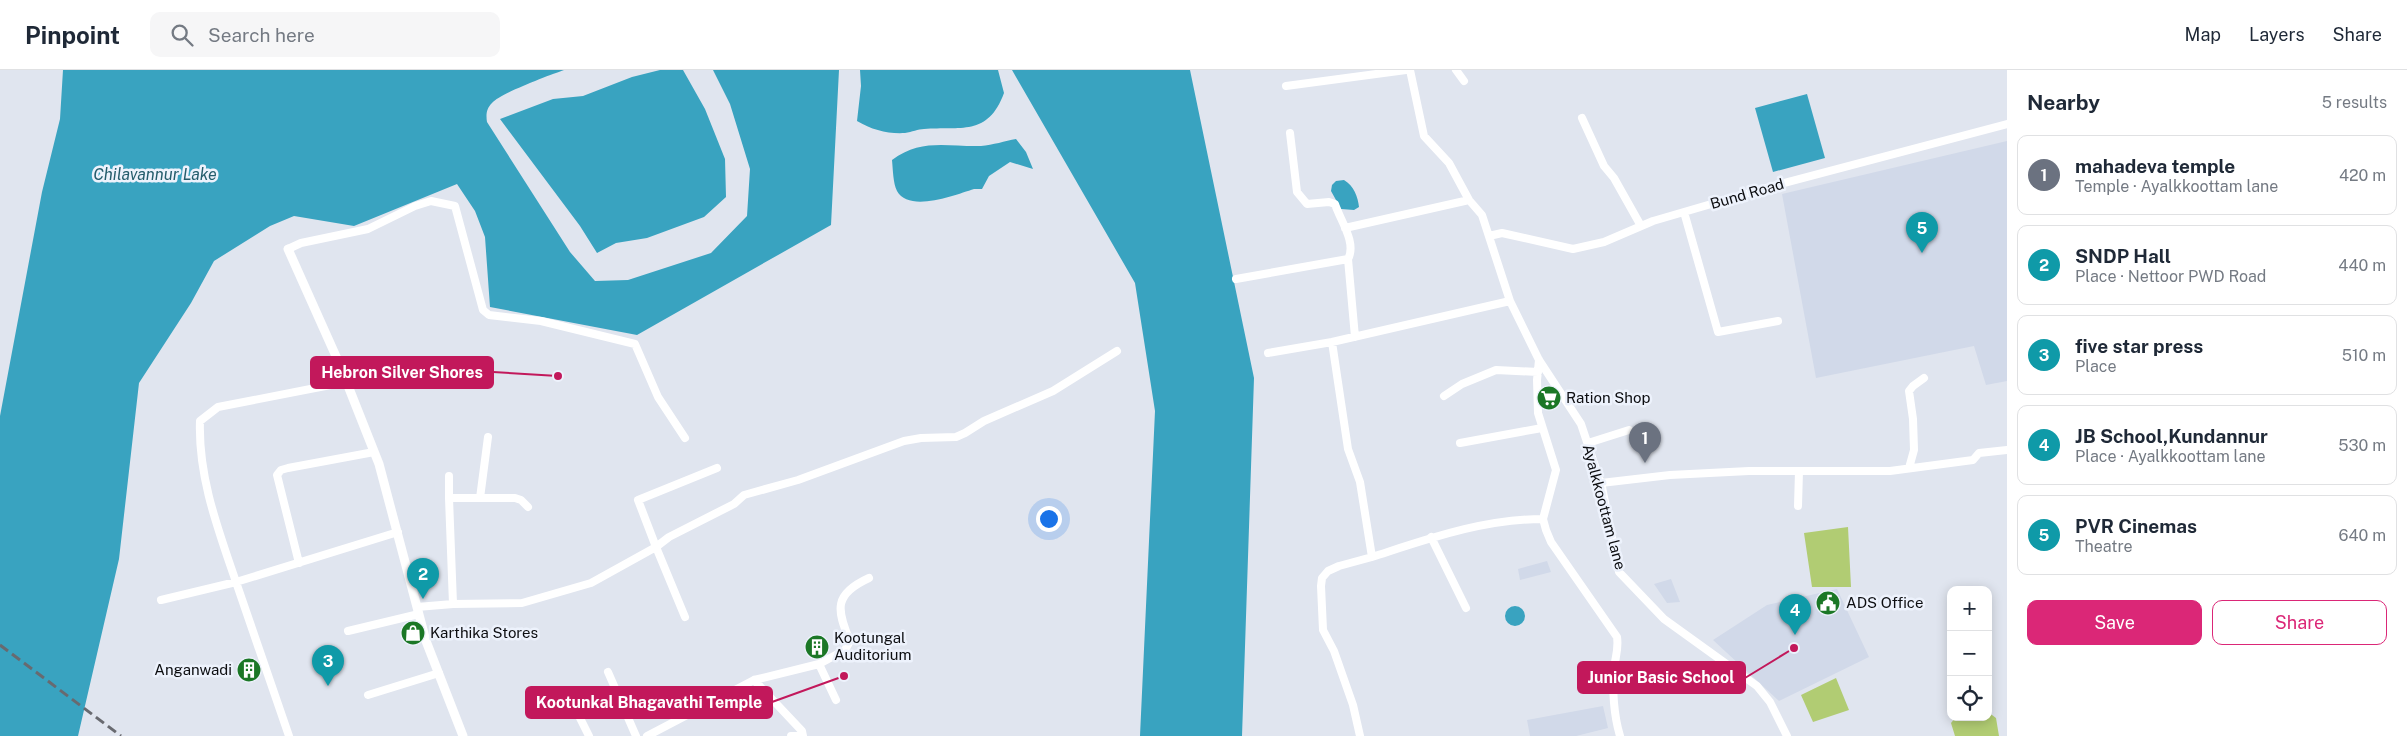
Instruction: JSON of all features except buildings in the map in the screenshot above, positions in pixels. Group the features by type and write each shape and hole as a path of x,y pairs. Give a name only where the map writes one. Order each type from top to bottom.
{"street":[{"path":"1286,86 1406,70"},
{"name":"Ayalkkoottam lane","path":"1410,70 1424,136 1449,163 1469,200 1482,215 1510,302 1539,360 1574,411 1588,443 1601,483 1619,572 1664,619 1757,686 1770,702 1788,736"},
{"path":"1456,70 1464,81"},
{"path":"1582,118 1604,166 1614,178 1641,226"},
{"name":"Bund Road","path":"1489,236 1502,233 1573,249 1604,242 1641,226 1684,212 2007,124"},
{"path":"1290,133 1297,192 1300,198 1307,204 1329,202 1334,204 1349,234 1351,253 1348,258 1355,337"},
{"path":"1345,228 1469,200"},
{"path":"462,736 418,611 398,532 374,452 346,382 288,249 301,243 368,229 415,206 431,201 455,206 483,310 489,315 541,321 636,344 658,397 685,438"},
{"path":"1684,212 1718,332 1778,320"},
{"path":"1236,279 1348,258"},
{"path":"1268,353 1332,342 1510,302"},
{"path":"1332,342 1348,449 1360,482 1372,557"},
{"path":"348,631 418,611 453,604 522,603 591,583 656,547 669,537 734,504 744,496 798,480 904,441 921,438 956,437 984,421 1053,391 1118,351"},
{"path":"1539,360 1538,413 1556,470 1543,519 1552,542 1616,638 1618,646 1614,668 1614,693 1620,736"},
{"path":"1444,396 1462,384 1496,370 1538,372"},
{"path":"1909,468 1914,450 1914,419 1909,391 1912,386 1924,378"},
{"path":"289,736 210,505 200,440 200,421 218,407 346,382"},
{"path":"1460,442 1542,428"},
{"path":"1588,443 1629,430"},
{"path":"480,498 488,437"},
{"path":"1601,483 1670,475 1890,470 1972,460 1979,453 2007,450"},
{"path":"299,563 277,475 281,470 288,468 374,452"},
{"path":"685,617 638,500 717,468"},
{"path":"1798,506 1799,471"},
{"path":"449,476 453,604"},
{"path":"449,498 516,498 528,507"},
{"path":"1360,736 1354,705 1334,651 1323,630 1322,578 1328,571 1339,566 1431,537 1512,519 1543,519"},
{"path":"161,600 236,582 398,532"},
{"path":"1431,537 1466,608"},
{"path":"647,736 754,680 819,664 845,650 850,641 840,619 845,594 853,586 869,578"},
{"path":"819,664 836,700"},
{"path":"608,672 636,736"},
{"path":"368,695 439,673"},
{"path":"754,680 802,731 803,736 791,736"},
{"path":"579,716 589,736"}],"shaded area":[{"path":"2007,141 2007,381 1986,385 1974,346 1816,378 1782,194"},
{"path":"1547,561 1551,572 1520,580 1518,569"},
{"path":"1671,579 1680,602 1667,603 1654,584"},
{"path":"1837,589 1869,657 1779,701 1713,640 1767,605"},
{"path":"1603,706 1608,728 1576,736 1530,736 1527,720"}],"green space":[{"path":"1848,527 1851,587 1812,587 1804,533"},
{"path":"1836,678 1849,710 1813,722 1801,695"},
{"path":"1992,715 1996,718 1999,736 1955,736 1951,723 1953,721 1992,721"}],"water":[{"name":"Chilavannur Lake","path":"63,70 564,70 497,99 490,105 487,122 570,252 595,281 628,280 711,253 747,216 750,169 730,104 713,70 839,70 831,225 637,335 490,307 485,237 475,211 457,184 354,226 294,216 270,226 214,261 191,303 139,383 119,559 78,736 0,736 0,416 42,192 60,119"},
{"path":"660,70 683,70 705,109 725,159 726,197 704,217 647,238 616,243 597,253 580,226 500,119 553,99 583,96 632,77"},
{"path":"860,70 998,70 1004,93 990,117 981,123 961,128 922,129 905,133 886,132 868,127 857,121 861,86"},
{"path":"1012,70 1190,70 1254,378 1242,736 1140,736 1155,411 1135,283"},
{"path":"1807,94 1825,158 1773,172 1755,108"},
{"path":"1016,139 1026,152 1033,169 1010,162 989,176 982,189 974,189 922,202 911,201 897,191 892,160 903,153 924,146 981,146"},
{"path":"1344,180 1353,189 1356,196 1359,207 1354,210 1341,209 1331,191 1332,185 1336,181"},
{"path":"1515,606 1522,609 1525,616 1522,623 1515,626 1508,623 1505,616 1508,609"}],"railway":[{"path":"0,645 121,736"}],"place":[{"name":"PVR Cinemas","path":"1922,253"},
{"name":"Hebron Silver Shores","path":"558,376"},
{"name":"Ration Shop","path":"1549,398"},
{"name":"mahadeva temple","path":"1645,463"},
{"name":"SNDP Hall","path":"423,599"},
{"name":"ADS Office","path":"1828,603"},
{"name":"Karthika Stores","path":"413,633"},
{"name":"JB School,Kundannur","path":"1795,635"},
{"name":"Kootungal Auditorium","path":"817,647"},
{"name":"Junior Basic School","path":"1794,648"},
{"name":"Anganwadi","path":"249,670"},
{"name":"Kootunkal Bhagavathi Temple","path":"844,676"},
{"name":"five star press","path":"328,686"}]}
